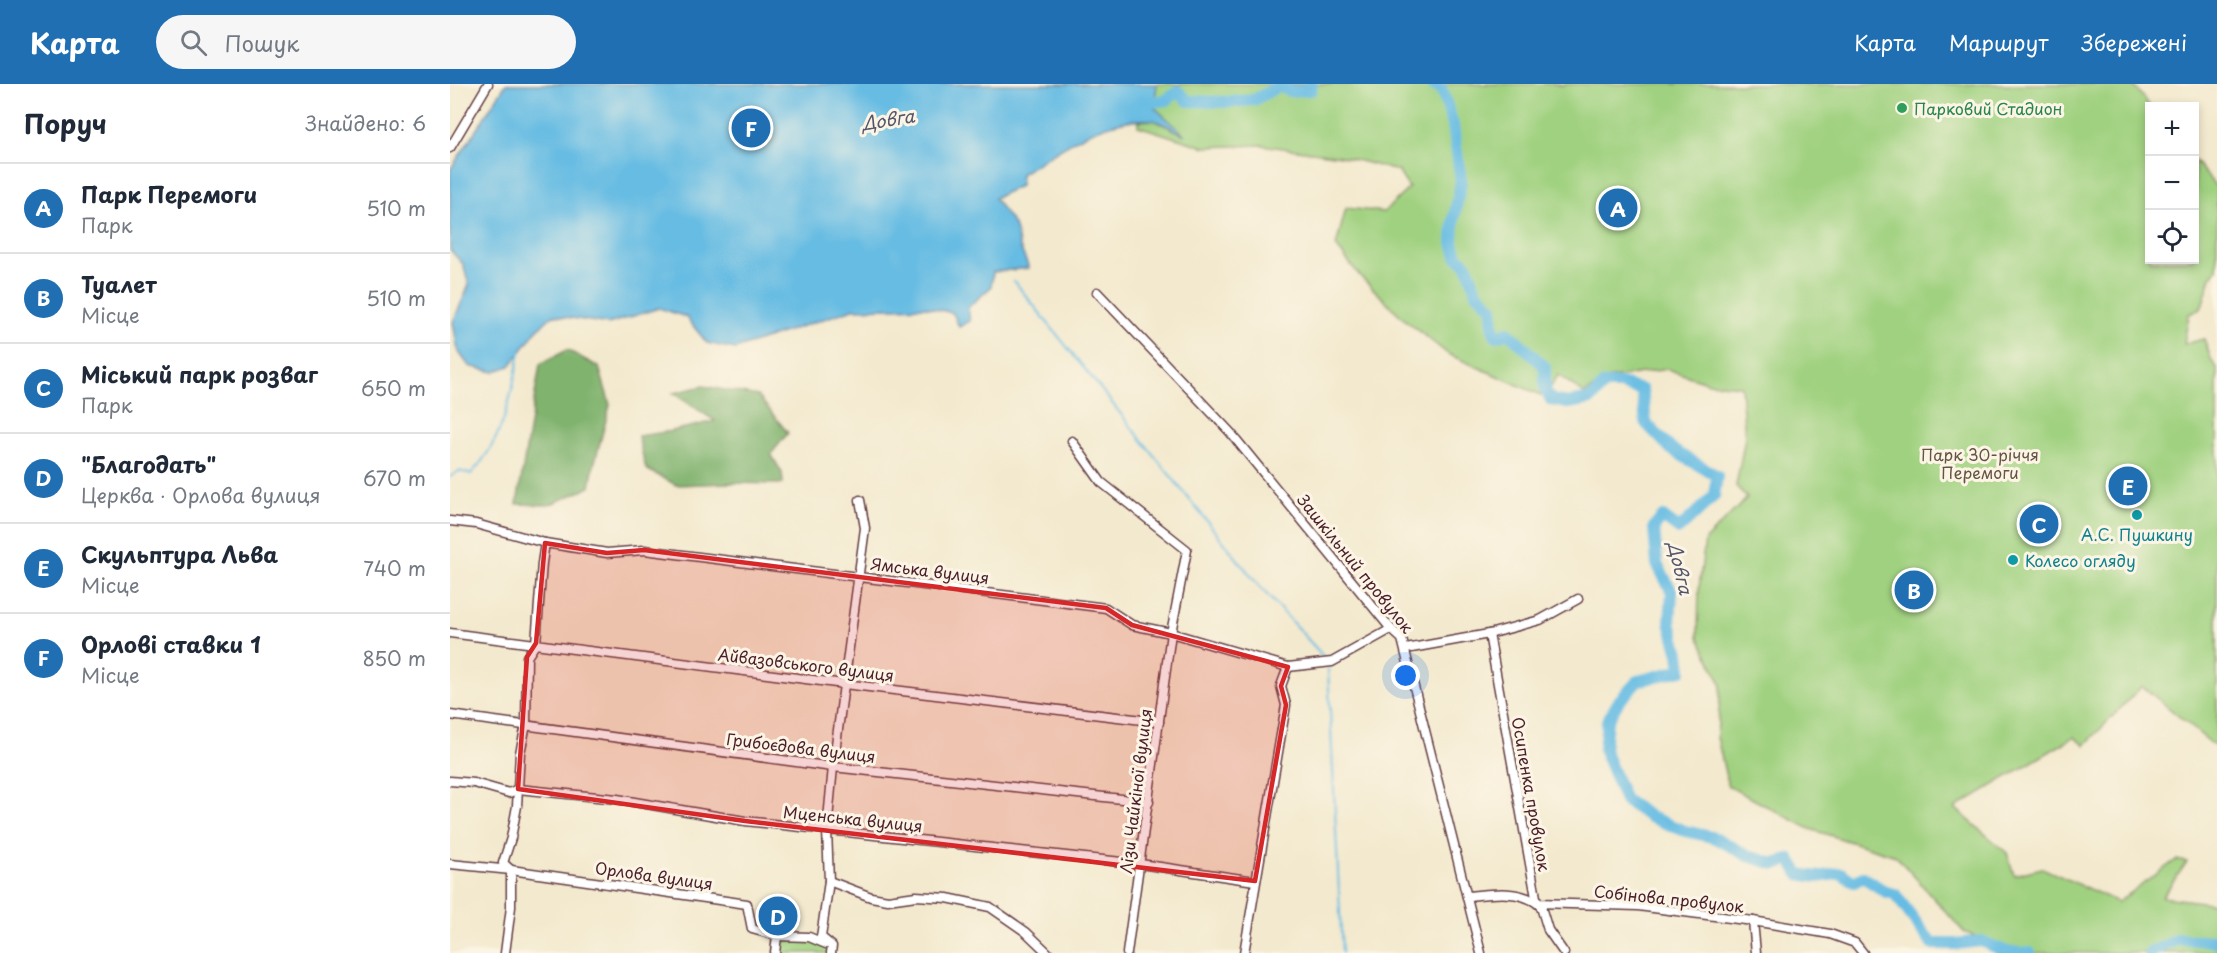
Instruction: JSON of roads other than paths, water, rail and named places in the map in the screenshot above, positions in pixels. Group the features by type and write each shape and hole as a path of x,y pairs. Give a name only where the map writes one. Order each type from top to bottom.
{"street":[{"path":"450,147 488,84"},
{"name":"Зашкільний провулок","path":"1097,291 1230,432 1391,629 1402,639 1481,953"},
{"name":"Лізи Чайкіної вулиця","path":"1072,441 1101,482 1187,550 1171,633 1127,953"},
{"path":"831,950 821,937 829,881 827,830 833,767 865,528 860,500"},
{"name":"Ямська вулиця","path":"450,521 476,524 545,543 607,553 644,549 1106,608 1132,624 1288,667 1332,662 1391,629"},
{"path":"505,953 512,907 511,870 503,863 511,838 518,789 520,753 526,725 527,657 536,643 545,543"},
{"path":"1406,649 1488,634 1540,620 1578,599"},
{"name":"Айвазовського вулиця","path":"450,633 1159,722"},
{"name":"Осипенка провулок","path":"1488,634 1537,903 1541,908 1548,930 1564,953"},
{"path":"1244,953 1286,705 1281,686 1288,667"},
{"name":"Грибоєдова вулиця","path":"450,715 833,767 1149,802"},
{"name":"Мценська вулиця","path":"450,781 474,783 509,793 518,789 617,800 745,821 1140,864 1255,881"},
{"name":"Орлова вулиця","path":"450,864 511,870 747,904 752,929 777,936 809,937 831,950"},
{"path":"829,881 871,897 888,900 916,896 947,898 990,907 1026,932 1048,953"},
{"name":"Собінова провулок","path":"1467,896 1523,895 1537,903 1638,906 1753,921 1830,933 1855,942 1863,953"},
{"path":"1753,921 1756,953"},
{"path":"775,953 777,936"}],"water":[{"path":"506,84 1157,84 1154,107 1185,135 1151,120 1116,123 1066,145 1021,174 1020,186 994,198 1014,225 1029,268 993,272 991,287 968,307 970,321 959,327 953,313 926,307 853,309 735,349 707,343 686,317 659,308 608,324 553,315 536,331 510,366 494,372 469,366 458,351 453,322 469,285 463,264 450,250 450,170"}],"waterway":[{"name":"Довга","path":"1138,104 1167,100 1178,91 1188,101 1254,100 1280,85 1289,91 1311,90 1312,84"},
{"name":"Довга","path":"1432,84 1442,90 1453,125 1461,181 1454,219 1453,243 1457,256 1467,265 1477,293 1492,308 1493,328 1496,336 1508,332 1545,367 1545,390 1551,400 1568,403 1591,399 1604,384 1620,384 1642,390 1646,423 1671,449 1717,476 1714,496 1679,529 1663,517 1654,527 1657,564 1672,592 1670,623 1679,653 1681,670 1638,681 1619,701 1607,721 1604,750 1625,800 1650,817 1685,831 1716,838 1748,856 1775,864 1790,859 1799,874 1817,877 1841,873 1854,882 1863,877 1886,892 1895,894 1932,944 1981,941 2007,952 2030,953"},
{"path":"1014,281 1259,586 1323,656"},
{"path":"450,477 459,471 471,474 491,447 504,417 520,352"},
{"path":"1328,669 1342,953"},
{"name":"Довга","path":"2150,953 2178,939 2217,941"}],"place":[{"name":"Парковий Стадион","path":"1902,108"},
{"name":"Орлові ставки 1","path":"751,128"},
{"name":"Парк Перемоги","path":"1618,208"},
{"name":"Скульптура Льва","path":"2128,486"},
{"name":"А.С. Пушкину","path":"2137,515"},
{"name":"Міський парк розваг","path":"2039,524"},
{"name":"Колесо огляду","path":"2013,560"},
{"name":"Туалет","path":"1914,590"},
{"name":"\"Благодать\"","path":"778,916"}],"park label":[{"name":"Парк 30-річчя Перемоги","path":"1980,463"}]}
